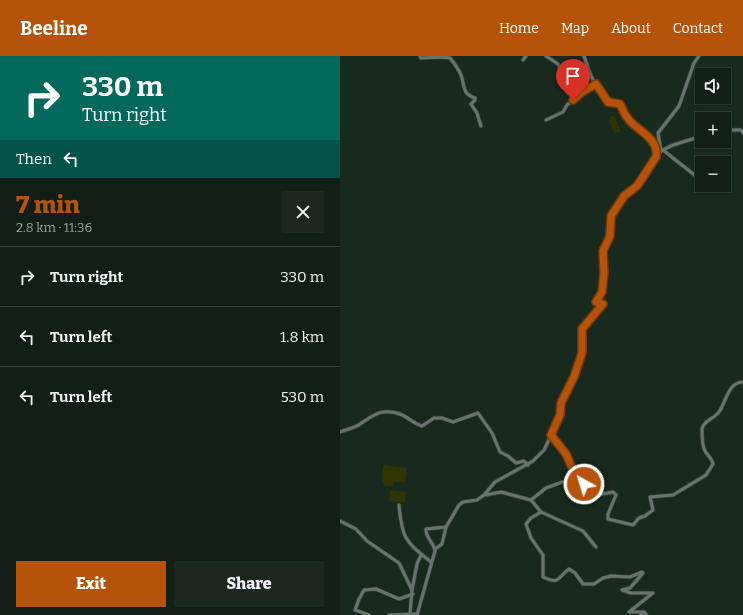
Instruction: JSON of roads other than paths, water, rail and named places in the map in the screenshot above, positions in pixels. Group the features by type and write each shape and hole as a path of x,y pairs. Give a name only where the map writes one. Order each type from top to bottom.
{"street":[{"path":"420,56 432,59 442,57 450,58 461,73 465,92 468,96 475,98 471,104 477,113 481,126"},
{"path":"523,60 526,56"},
{"path":"546,56 558,64 562,73 579,73"},
{"path":"584,56 596,84 606,100 619,103 631,122 654,143 657,148 656,157"},
{"path":"695,175 662,151 658,133 679,106 694,63 699,56"},
{"path":"582,92 579,73 581,67 587,64"},
{"path":"546,120 563,112 567,105 582,92 596,84"},
{"path":"731,130 741,130 743,133"},
{"path":"484,496 495,482 528,465 544,450 551,435 560,415 561,403 574,377 582,353 582,329 603,304 596,302 602,292 604,273 603,251 610,236 611,216 624,196 637,186 656,157 662,151 673,145 695,138"},
{"path":"551,435 566,454 573,470 576,470 584,484 597,495 613,492 616,495 608,514 608,519 633,525 639,518 645,516 653,510 650,496 673,495 706,475 713,464 704,450 702,427 704,424 717,416 725,403 725,397 732,388 737,383 743,382"},
{"path":"340,432 361,424 367,418 386,411 402,415 422,426 434,418 442,418 453,422 478,413 492,433 500,452 508,456 516,463 524,461 528,465"},
{"path":"531,500 546,488 565,481 573,470"},
{"path":"389,615 417,615 435,549 442,544 446,527 459,505 463,502 475,501 484,496 501,492 531,500 541,512 583,531 596,547"},
{"path":"399,505 404,536 421,555 431,562"},
{"path":"541,512 531,518 526,524 531,538 543,555 543,577 554,581 560,580 569,569 575,573 583,584 589,584 611,576 627,578 642,572 643,573 630,588 622,590 630,594 653,594 629,612 644,612 646,614 641,615"},
{"path":"340,522 356,530 366,542 399,563 412,590"},
{"path":"435,549 426,533 426,529 446,527"},
{"path":"410,614 412,590 417,564 421,555"},
{"path":"367,615 355,610 358,599 364,590 376,589 399,599 412,594"}]}
